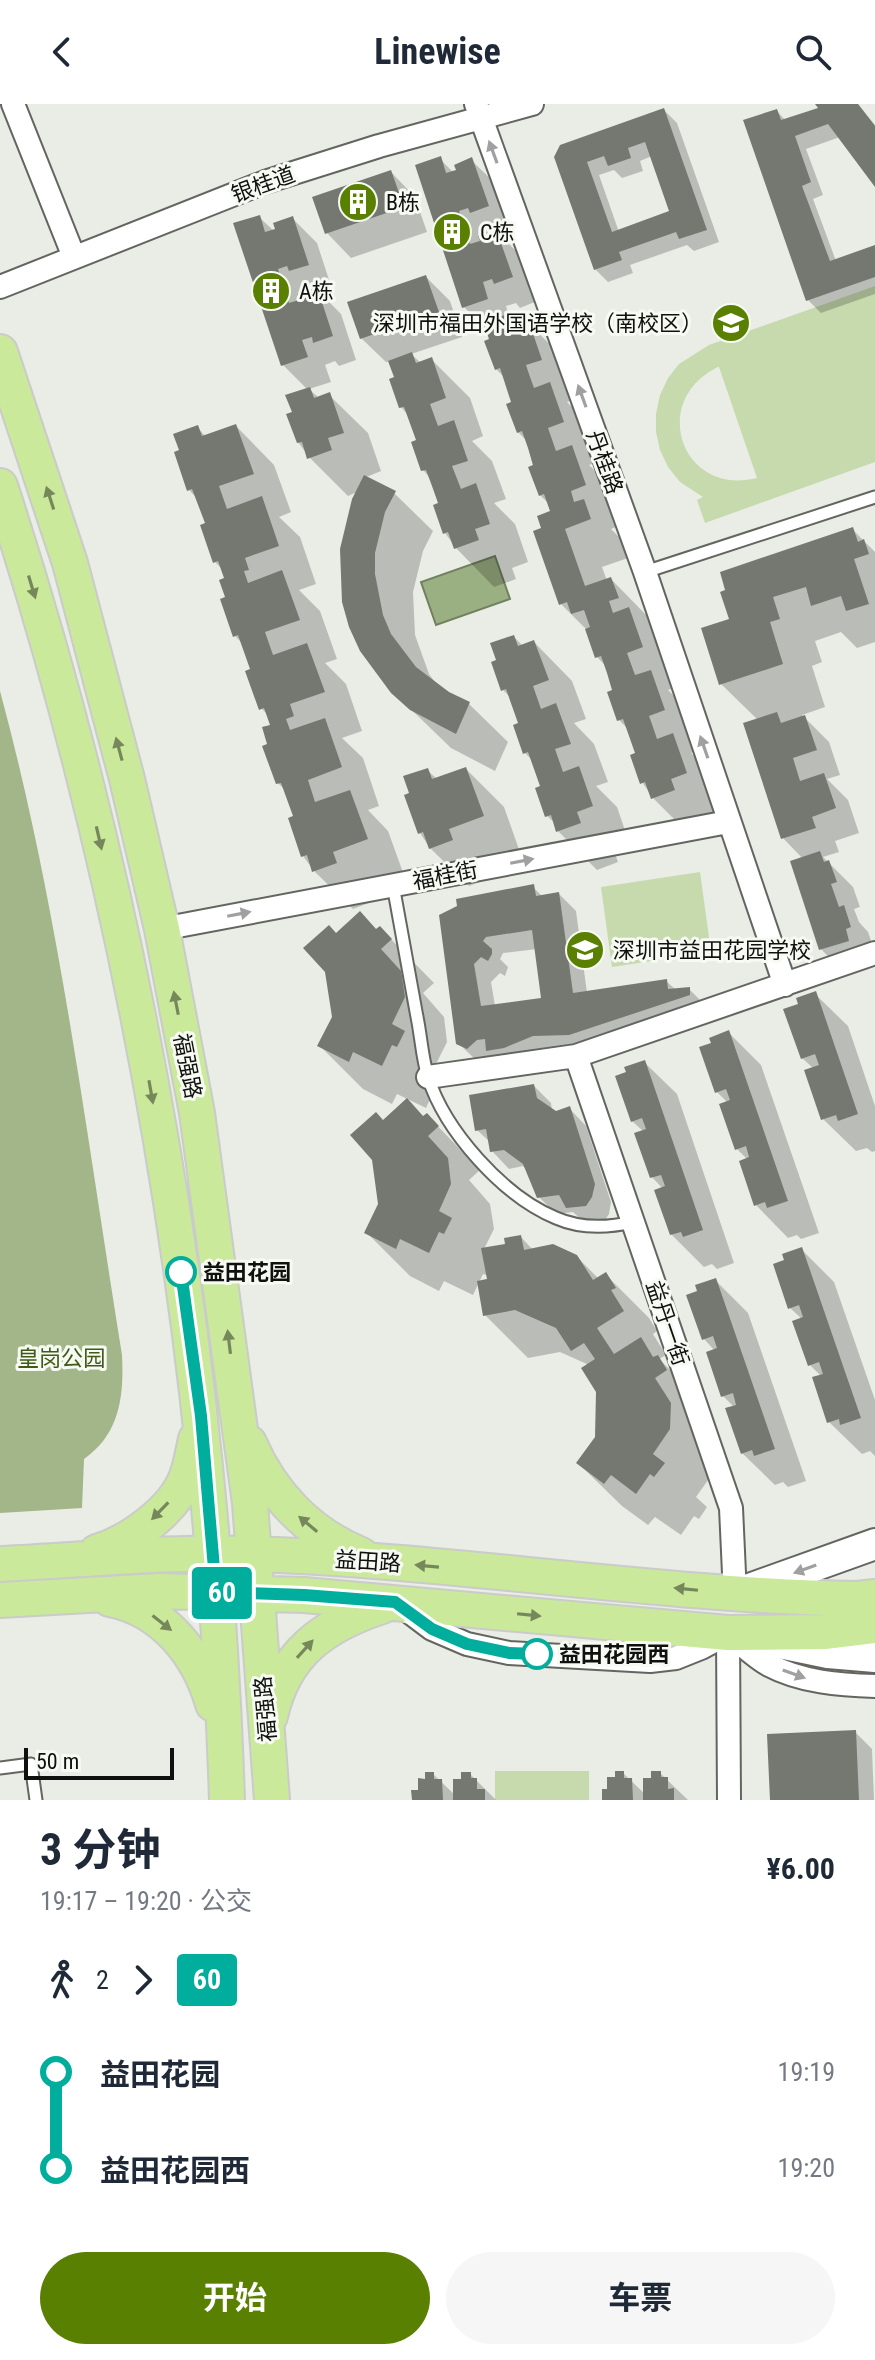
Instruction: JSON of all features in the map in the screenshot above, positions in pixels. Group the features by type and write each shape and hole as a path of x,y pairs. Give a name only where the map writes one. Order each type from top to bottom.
{"main road":[{"name":"福强路","path":"0,352 70,563 127,779 162,929 197,1113 239,1420 272,1800"},
{"name":"福强路","path":"0,486 48,638 88,790 123,939 161,1149 201,1416 216,1592 227,1800"},
{"path":"70,1561 110,1548 139,1532 164,1509 186,1480 201,1416"},
{"path":"239,1420 270,1480 310,1527 376,1561"},
{"name":"益田路","path":"735,1595 875,1544"},
{"name":"益田路","path":"0,1564 253,1554 376,1561 735,1595 875,1597"},
{"name":"益田路","path":"0,1600 159,1591 256,1593 395,1602 728,1633 824,1632 875,1626"},
{"path":"90,1595 127,1602 175,1634 196,1660 211,1695 225,1744"},
{"path":"268,1745 270,1714 277,1692 289,1668 307,1644 332,1626 395,1602"},
{"name":"益田路","path":"728,1633 828,1653 875,1657"}],"street":[{"path":"13,104 74,257"},
{"name":"银桂道","path":"0,287 265,182 479,111 532,104"},
{"name":"丹桂路","path":"479,111 645,572 785,985"},
{"name":"福桂街","path":"162,929 728,822"},
{"path":"428,1077 576,1056 875,953"},
{"name":"益丹一街","path":"576,1056 731,1508 735,1595"},
{"path":"728,1633 768,1665 808,1679 875,1686"},
{"path":"728,1633 729,1800"}],"lane":[{"path":"645,572 875,497"},
{"path":"393,885 428,1077 447,1118 492,1174 522,1199 556,1218 588,1227 610,1227 633,1222"},
{"path":"0,1768 31,1764 36,1800"}],"shaded area":[{"path":"875,286 875,462 705,523 697,500 703,497 680,482 660,450 656,414 668,378 679,364 709,345","holes":["719,367 757,478 731,480 709,473 693,460 683,442 680,422 684,401 697,382"]},
{"path":"495,556 510,599 436,625 421,582"},
{"path":"700,872 711,952 612,967 601,887"},
{"path":"495,1771 589,1771 589,1800 495,1800"}],"green space":[{"name":"皇岗公园","path":"0,691 21,773 55,938 122,1355 122,1385 112,1426 96,1449 84,1459 82,1508 0,1513"}],"building":[{"path":"815,104 858,104 875,126 875,187 828,124 795,136 811,182 802,186 830,261 875,245 875,277 806,301 743,120 777,109 781,120 818,108"},
{"path":"664,108 707,230 679,239 676,232 619,252 622,260 594,270 554,157 560,145","holes":["645,142 669,211 612,232 587,162 604,156 608,166 631,158 628,148"]},
{"name":"C栋","path":"441,156 446,173 456,170 454,165 472,157 489,206 470,213 468,208 459,211 470,244 480,241 478,236 496,229 513,277 494,284 492,279 483,282 488,299 462,308 415,165"},
{"name":"B栋","path":"391,170 404,207 325,234 312,197"},
{"name":"A栋","path":"260,215 265,232 275,229 273,223 293,216 309,265 289,271 287,266 278,269 289,303 299,300 297,294 317,287 333,336 313,343 312,337 302,340 308,357 281,366 233,223"},
{"path":"426,275 439,312 360,339 347,302"},
{"path":"508,314 512,325 528,319 542,360 526,365 530,377 534,388 550,382 564,422 548,428 556,451 572,445 586,485 571,491 574,502 584,499 591,519 565,529 585,586 611,577 619,598 609,601 613,613 629,607 643,647 627,653 635,675 651,670 665,710 649,716 657,739 673,733 687,773 671,779 675,790 651,799 645,782 640,784 630,755 635,753 623,719 617,721 607,692 612,690 607,673 601,656 595,658 585,629 590,627 584,610 571,614 567,602 559,605 533,531 541,528 537,516 550,511 544,494 539,496 528,467 533,465 522,431 517,433 506,404 511,402 500,368 495,370 484,341 489,339 483,322"},
{"path":"412,352 416,363 432,357 446,398 430,404 438,426 454,420 468,461 452,466 461,489 476,483 490,524 475,529 479,540 454,549 448,532 443,534 433,505 438,503 426,470 421,471 411,442 416,440 404,407 399,408 389,379 394,377 388,361"},
{"path":"310,387 314,398 330,392 344,433 328,438 332,450 307,459 302,442 297,443 286,414 292,412 285,395"},
{"path":"236,424 254,474 219,486 227,509 262,496 279,546 245,558 249,570 244,571 248,583 282,570 300,620 265,632 273,655 307,643 325,692 290,704 294,716 286,719 290,730 325,718 342,767 308,780 315,802 350,790 368,839 333,852 337,863 312,872 307,855 301,857 288,818 293,816 281,783 276,784 262,746 267,744 262,727 270,725 264,708 259,710 245,671 250,669 238,635 233,637 220,599 225,597 219,580 224,578 218,561 213,563 200,525 205,523 192,489 187,491 174,452 179,450 173,434 198,425 202,436"},
{"path":"364,475 396,491 385,512 375,553 375,574 383,615 391,634 416,667 449,692 470,702 456,734 410,710 391,693 360,651 349,627 342,602 340,549 352,499"},
{"path":"853,527 858,542 864,539 869,554 854,559 869,604 846,611 841,596 811,606 806,587 773,597 780,619 770,622 783,664 719,685 701,628 729,619 720,592 725,590 720,572"},
{"path":"514,635 518,646 534,640 549,680 533,686 541,709 556,703 571,744 555,749 563,772 579,766 593,806 577,812 581,823 556,832 551,815 545,817 535,788 540,786 528,752 523,754 513,725 518,723 506,689 501,691 491,662 496,660 490,643"},
{"path":"777,712 781,723 805,715 817,750 793,758 800,781 824,773 836,808 812,817 816,828 781,839 743,723"},
{"path":"466,767 484,816 449,829 453,840 429,849 423,832 418,834 404,795 409,793 403,776 428,768 432,779"},
{"path":"820,851 824,862 829,860 837,882 831,884 839,907 844,905 851,927 846,929 849,941 819,950 790,861"},
{"path":"534,884 536,896 559,892 573,993 667,979 668,989 690,987 690,995 569,1035 533,1036 504,1048 486,1051 485,1039 477,1040 467,1049 456,1044 439,915 457,906 456,899","holes":["532,930 541,998 481,1006 474,964 481,957 488,961 492,954 492,949 483,941 486,937"]},
{"path":"360,911 376,929 380,926 392,939 381,949 401,971 405,997 392,1024 405,1031 397,1047 392,1045 382,1066 353,1052 349,1062 317,1046 332,1017 325,972 303,948 329,925 336,933"},
{"path":"816,991 858,1114 838,1121 836,1115 821,1120 804,1070 819,1065 815,1054 801,1059 783,1009 798,1004 796,998"},
{"path":"729,1030 788,1201 767,1208 765,1202 754,1206 739,1161 749,1157 746,1146 735,1150 719,1104 730,1100 726,1089 715,1093 699,1047 711,1043 709,1038"},
{"path":"645,1060 703,1230 683,1237 681,1232 670,1235 654,1190 665,1186 661,1175 650,1178 634,1133 646,1129 642,1118 631,1122 615,1076 626,1072 624,1067"},
{"path":"534,1084 537,1098 556,1111 570,1106 595,1184 586,1206 566,1208 559,1195 537,1198 523,1164 504,1150 490,1152 486,1129 475,1131 469,1095"},
{"path":"407,1098 423,1116 427,1113 439,1126 428,1136 448,1158 451,1184 439,1211 452,1218 444,1234 439,1232 429,1253 400,1239 396,1249 364,1233 378,1204 372,1160 350,1135 376,1112 383,1120"},
{"path":"521,1235 524,1250 553,1244 577,1255 593,1280 606,1272 616,1288 611,1290 624,1311 597,1328 614,1354 641,1337 653,1357 658,1355 667,1370 655,1378 671,1403 670,1429 653,1454 665,1463 654,1477 650,1474 636,1494 611,1475 604,1484 576,1463 595,1437 596,1392 581,1368 595,1359 584,1343 571,1351 556,1328 515,1310 483,1316 477,1281 487,1279 481,1248 505,1244 504,1238"},
{"path":"802,1247 861,1418 840,1425 839,1419 827,1423 812,1377 823,1374 819,1362 808,1366 792,1321 803,1317 799,1305 788,1309 773,1264 784,1260 782,1254"},
{"path":"716,1278 775,1449 754,1456 752,1450 741,1454 725,1408 736,1405 733,1393 721,1397 706,1352 717,1348 713,1336 702,1340 686,1295 697,1291 695,1285"},
{"path":"856,1730 859,1800 770,1800 767,1734"},
{"path":"615,1771 624,1771 624,1778 632,1778 633,1800 602,1800 602,1789 607,1789 607,1777 615,1777"},
{"path":"651,1771 661,1771 661,1777 668,1777 668,1789 674,1788 674,1800 643,1800 643,1778 651,1778"},
{"path":"425,1772 434,1772 434,1779 442,1779 443,1800 412,1800 411,1790 418,1790 418,1778 425,1779"},
{"path":"461,1772 471,1772 471,1778 477,1778 477,1789 485,1789 485,1800 453,1800 453,1779 461,1779"}],"bus line":[{"name":"60","path":"181,1272 201,1416 216,1592 395,1602 432,1629 467,1644 509,1653 537,1654"}],"place":[{"name":"B栋","path":"358,202"},
{"name":"C栋","path":"452,232"},
{"name":"A栋","path":"271,291"},
{"name":"深圳市福田外国语学校（南校区）","path":"731,323"},
{"name":"深圳市益田花园学校","path":"585,950"},
{"name":"益田花园","path":"181,1272"},
{"name":"益田花园西","path":"537,1654"}]}
